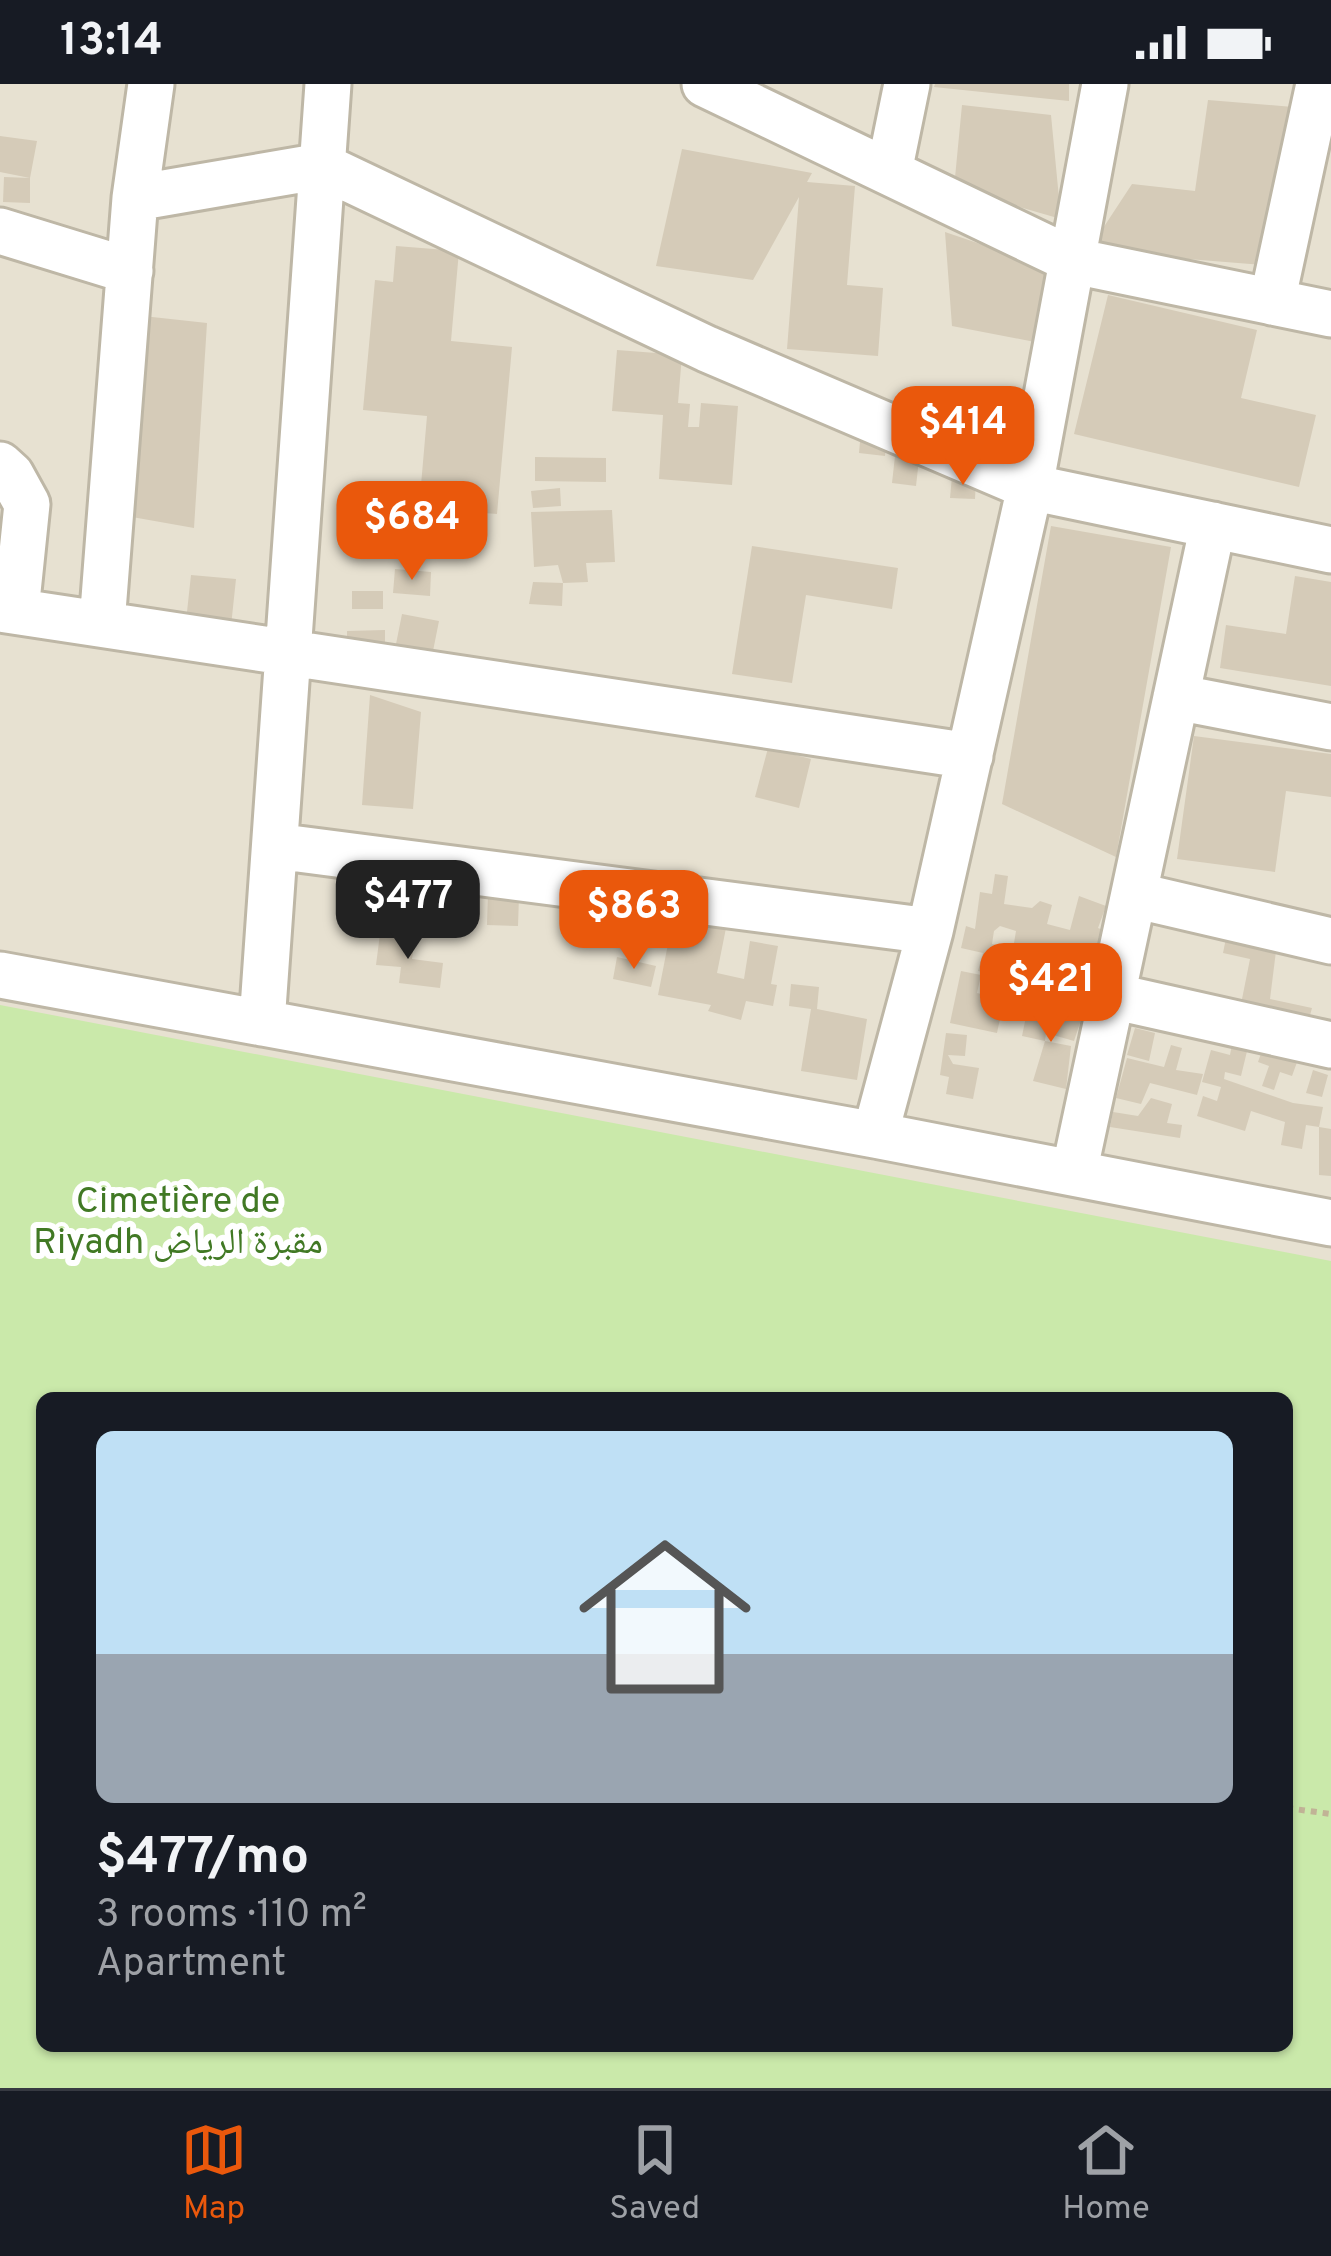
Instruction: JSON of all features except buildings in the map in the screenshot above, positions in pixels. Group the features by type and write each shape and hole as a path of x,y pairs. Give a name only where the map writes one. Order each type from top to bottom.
{"street":[{"path":"102,624 135,199 151,84"},
{"path":"262,1023 328,84"},
{"path":"705,84 1074,261 1331,314"},
{"path":"889,172 908,84"},
{"path":"875,1135 930,931 1030,487 1105,84"},
{"path":"1272,302 1319,138 1319,84"},
{"path":"135,199 322,166 707,349 1030,487 1331,550"},
{"path":"0,232 130,271"},
{"path":"0,465 11,475 26,504 8,610 970,756"},
{"path":"1074,1173 1213,525"},
{"path":"1176,698 1331,728"},
{"path":"275,846 930,931"},
{"path":"1134,895 1331,940"},
{"path":"0,975 1331,1223"},
{"path":"1112,996 1331,1045"}],"path":[{"path":"1293,1809 1331,1814"}],"shaded area":[{"path":"0,84 1331,84 1331,2088 0,2088"}],"green space":[{"name":"Cimetière de Riyadh مقبرة الرياض","path":"0,1005 1331,1261 1331,2088 0,2088"}]}
